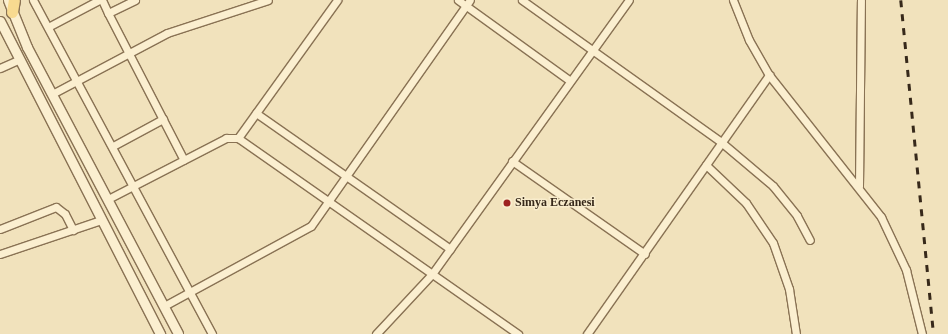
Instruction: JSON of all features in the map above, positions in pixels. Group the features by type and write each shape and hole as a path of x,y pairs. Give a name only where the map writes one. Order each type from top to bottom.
{"main road":[{"path":"12,12 14,0"}],"street":[{"path":"8,0 12,12 52,94 108,198 178,334"},
{"path":"34,0 76,81 134,185 212,334"},
{"path":"48,27 99,0"},
{"path":"102,0 184,160"},
{"path":"108,12 135,0"},
{"path":"52,94 129,53 188,25 268,0"},
{"path":"238,138 337,0"},
{"path":"458,0 468,3 569,80"},
{"path":"522,0 721,142 773,186 797,216 810,240"},
{"path":"376,334 432,274 569,80 629,0"},
{"path":"733,0 749,40 769,75 859,186 881,217 901,257 922,334"},
{"path":"859,186 860,0"},
{"path":"164,306 304,233 330,201 468,3"},
{"path":"0,21 18,60 160,334"},
{"path":"0,68 18,60"},
{"path":"586,334 645,254 721,142 769,75"},
{"path":"256,113 450,249"},
{"path":"113,146 163,119"},
{"path":"108,198 226,138 238,138 518,334"},
{"path":"512,161 645,254"},
{"path":"706,165 746,203 770,238 789,290 796,334"},
{"path":"0,229 56,207 65,214 73,230"},
{"path":"0,254 101,220"}],"railway":[{"path":"901,0 934,334"}],"place":[{"name":"Simya Eczanesi","path":"507,203"}]}
